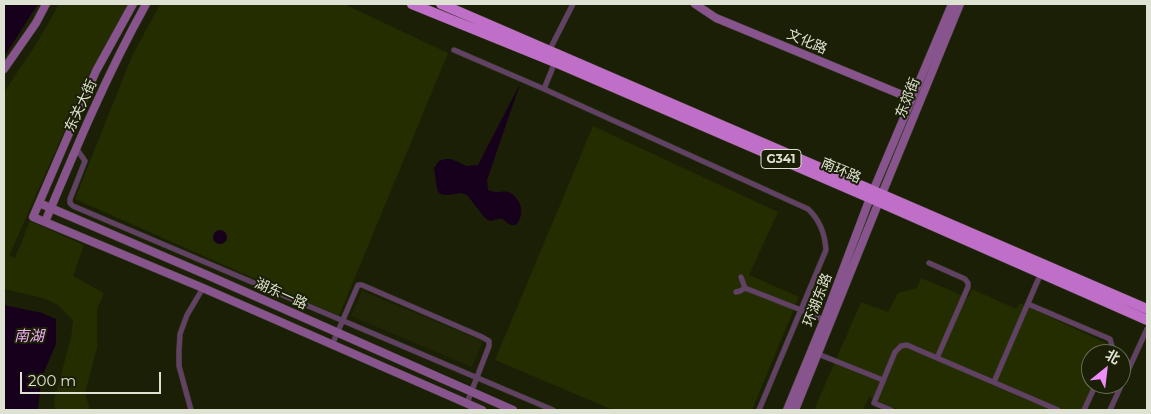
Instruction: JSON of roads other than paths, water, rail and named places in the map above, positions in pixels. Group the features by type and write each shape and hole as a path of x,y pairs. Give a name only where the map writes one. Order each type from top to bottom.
{"highway":[{"name":"南环路","path":"412,4 876,196 1041,272 1147,318"},
{"name":"南环路","path":"441,4 1147,318"}],"main road":[{"path":"4,69 36,23 46,4"},
{"name":"东关大街","path":"33,217 96,71 133,4"},
{"name":"东关大街","path":"45,222 76,148 131,31 146,4"},
{"name":"文化路","path":"695,4 716,18 912,100"},
{"name":"东郊街","path":"876,196 912,100 952,4"},
{"name":"东郊街","path":"876,196 960,4"},
{"name":"环湖东路","path":"787,410 876,196"},
{"name":"环湖东路","path":"795,410 818,354 876,196"},
{"name":"湖东一路","path":"39,203 513,410"},
{"name":"湖东一路","path":"33,217 203,288 482,410"}],"street":[{"path":"549,51 573,4"},
{"path":"454,50 808,209 813,214 823,232 826,250 759,410"},
{"path":"544,89 555,62"},
{"path":"76,148 85,161 70,198 70,203 73,206 553,410"},
{"path":"929,263 966,279 968,283 968,287 937,358"},
{"path":"994,382 1041,272"},
{"path":"741,277 745,288 824,320"},
{"path":"332,345 358,285 362,285 474,333 490,341 490,346 467,403"},
{"path":"191,410 179,366 180,334 187,315 203,288"},
{"path":"736,292 745,288"},
{"path":"1028,304 1110,339 1111,344"},
{"path":"1110,410 1147,318"},
{"path":"891,410 874,403 895,352 901,346 907,345 1058,410"},
{"path":"818,354 884,380"},
{"path":"1084,410 1091,394"}],"water":[{"path":"4,4 38,4 4,57"},
{"path":"520,84 487,180 488,190 510,193 519,203 521,210 520,218 513,225 502,219 490,221 485,218 467,195 461,193 444,195 439,193 434,168 439,161 445,159 451,159 467,166 478,165"},
{"path":"217,230 223,230 227,237 223,244 217,244 213,240 213,234"},
{"name":"南湖","path":"4,305 42,313 56,319 56,344 41,379 38,410 4,410"}]}
